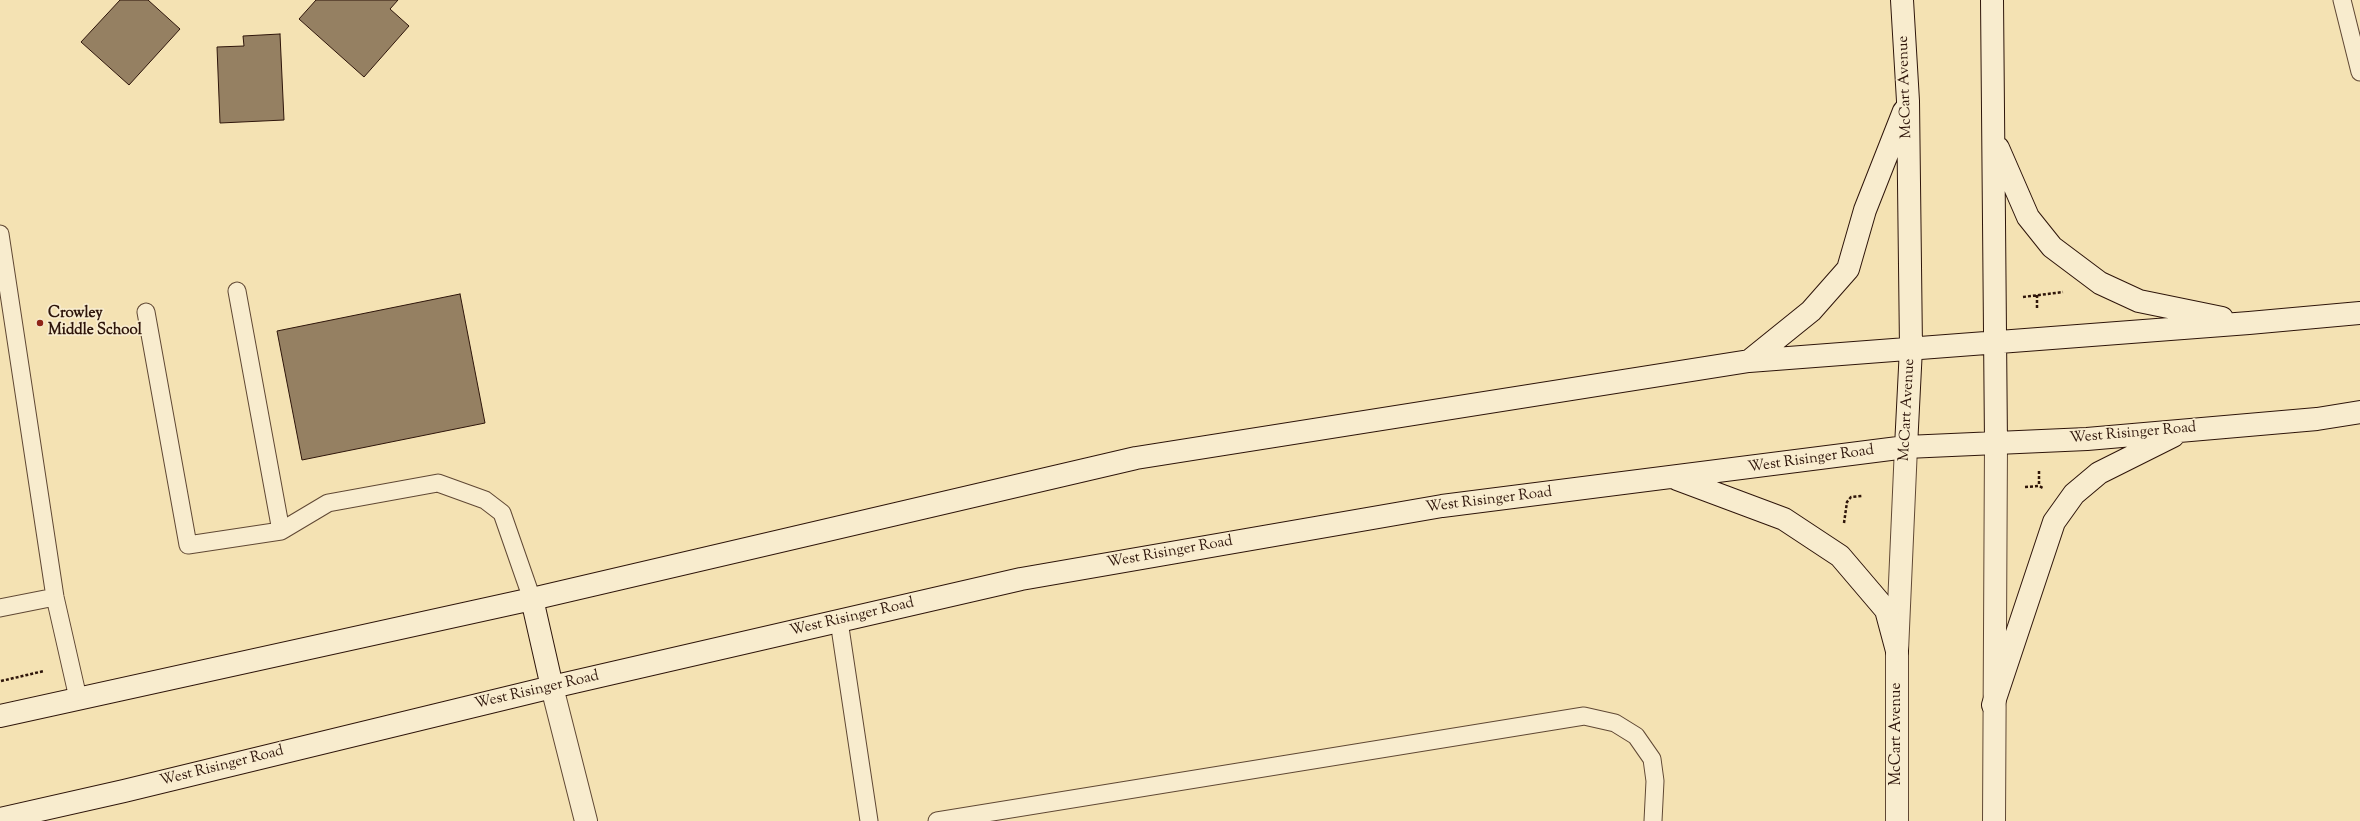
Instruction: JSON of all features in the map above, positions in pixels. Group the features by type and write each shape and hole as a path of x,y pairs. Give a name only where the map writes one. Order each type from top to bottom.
{"main road":[{"name":"McCart Avenue","path":"1897,821 1897,651 1911,348 1908,101 1902,0"},
{"path":"1992,0 1996,343 1993,705 1994,821"},
{"path":"1749,361 1811,311 1848,269 1865,210 1908,101"},
{"path":"1994,140 2028,217 2052,247 2100,283 2139,301 2249,324"},
{"path":"0,716 532,599 1136,458 1749,361 2249,324 2360,313"},
{"name":"West Risinger Road","path":"0,819 552,687 1021,579 1442,506 1906,447 2086,439 2317,419 2360,412"},
{"path":"1993,705 2054,522 2074,494 2099,473 2184,430"},
{"path":"1674,477 1784,518 1840,556 1886,610 1897,651"},
{"path":"532,599 552,687 586,821"}],"lane":[{"path":"2342,0 2360,72"},
{"path":"0,234 55,597 78,698"},
{"path":"237,291 281,531"},
{"path":"146,312 188,544 281,531 328,503 438,483 486,500 502,513 532,599"},
{"path":"0,608 55,597"},
{"path":"839,621 869,821"},
{"path":"937,821 1584,716 1615,723 1636,736 1652,759 1655,781 1653,821"}],"path":[{"path":"2021,297 2066,292"},
{"path":"2037,296 2037,310"},
{"path":"2024,487 2039,486 2039,470"},
{"path":"1843,530 1846,502 1851,497 1862,496"},
{"path":"1,681 47,670"}],"building":[{"path":"120,0 148,0 180,29 129,85 81,42"},
{"path":"316,0 398,0 390,9 409,26 364,77 299,19"},
{"path":"280,34 284,120 220,123 217,47 244,46 243,36"},
{"path":"460,294 485,423 302,460 277,331"}],"place":[{"name":"Crowley Middle School","path":"40,323"}]}
